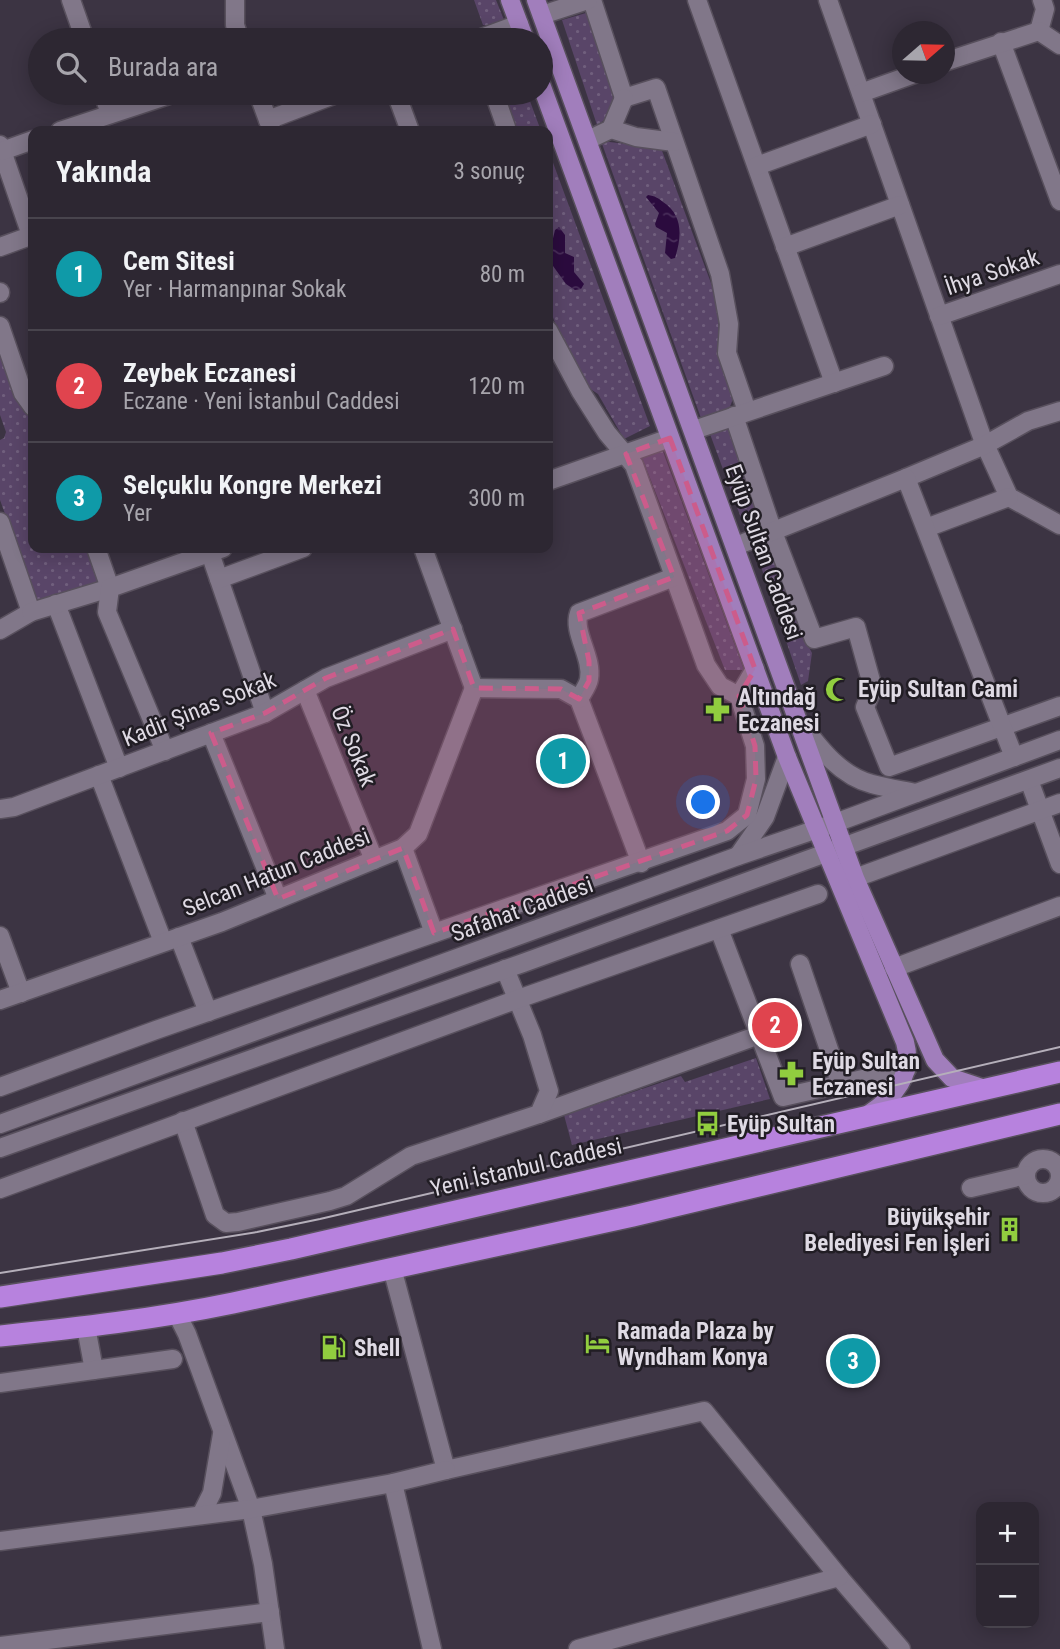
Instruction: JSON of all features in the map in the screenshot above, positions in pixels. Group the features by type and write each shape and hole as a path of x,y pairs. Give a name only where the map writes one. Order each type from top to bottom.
{"highway":[{"name":"Yeni İstanbul Caddesi","path":"0,1297 126,1279 290,1249 1060,1072"},
{"path":"0,1336 177,1314 633,1216 1060,1114"}],"main road":[{"path":"510,0 520,28"},
{"name":"Eyüp Sultan Caddesi","path":"539,8 546,28"},
{"name":"Eyüp Sultan Caddesi","path":"553,46 855,878 935,1060 952,1078 985,1089"},
{"path":"549,105 787,757 905,1042 908,1059 901,1085 867,1116"}],"street":[{"path":"71,0 81,28"},
{"path":"235,0 236,28"},
{"path":"539,8 590,0 624,99 611,129 588,140"},
{"path":"697,0 834,383"},
{"path":"828,0 985,445 1009,497 1060,525"},
{"path":"1039,31 1045,9 1042,0"},
{"path":"955,58 1039,31 1060,45"},
{"path":"1001,42 1060,201"},
{"path":"861,93 892,82"},
{"path":"624,99 656,88 720,274 729,324 727,353 740,413 773,532 814,639 856,627 873,688 865,707 889,767 1060,706"},
{"path":"107,105 110,114"},
{"path":"75,126 138,105"},
{"path":"262,105 270,126 314,105"},
{"path":"400,105 408,126"},
{"path":"498,105 506,126"},
{"path":"757,166 872,124"},
{"path":"611,129 636,137 674,142"},
{"path":"28,141 1,148 28,224"},
{"path":"786,247 900,205"},
{"path":"0,247 28,236"},
{"name":"İhya Sokak","path":"939,316 1060,274"},
{"path":"0,326 23,394 28,400"},
{"path":"0,1087 640,863 727,831 747,814 756,779 755,747 739,696 720,686 706,665 634,465 607,433 553,339"},
{"path":"694,429 884,366"},
{"path":"736,546 985,445 1028,421 1060,411"},
{"path":"553,479 670,438"},
{"path":"906,478 1014,757"},
{"path":"926,528 1009,497"},
{"path":"0,522 31,612"},
{"path":"98,553 110,588 107,612 165,751"},
{"path":"0,630 31,612 110,588 208,553"},
{"path":"216,553 219,579 265,713"},
{"path":"425,553 474,688 561,689 579,699 640,863"},
{"path":"219,579 263,555"},
{"path":"579,699 589,681 589,662 577,622 579,613 674,577"},
{"path":"56,604 119,768"},
{"name":"Kadir Şinas Sokak","path":"0,809 14,807 265,713 326,678 453,629"},
{"path":"739,696 755,669"},
{"name":"Selcan Hatun Caddesi","path":"0,1000 171,940 403,848 418,834 474,688"},
{"name":"Öz Sokak","path":"305,690 374,860"},
{"path":"798,719 823,753 844,771 870,784 916,793"},
{"path":"211,733 278,899"},
{"name":"Safahat Caddesi","path":"0,1124 738,856 835,824 1060,740"},
{"path":"738,856 765,817 787,757"},
{"path":"0,1147 844,848 1060,768"},
{"path":"99,775 171,940 208,1012"},
{"path":"1029,779 1060,864"},
{"path":"855,878 1060,803"},
{"path":"403,848 435,933"},
{"path":"0,1189 518,999 818,894"},
{"path":"894,968 1060,906"},
{"path":"719,929 783,1097 907,1069"},
{"path":"0,936 21,993"},
{"path":"800,964 841,1085"},
{"path":"505,969 532,1035 549,1091 539,1114"},
{"path":"183,1121 215,1215 226,1223 238,1222 346,1196 411,1156 539,1114 759,1035"},
{"path":"1046,1159 1055,1164 1060,1172 1059,1182 1044,1193 1035,1191 1028,1184 1026,1175 1029,1166 1037,1160 1046,1159"},
{"path":"971,1188 1026,1175"},
{"path":"392,1268 446,1470"},
{"path":"177,1314 187,1334 251,1508 263,1564 275,1649"},
{"path":"86,1327 94,1370"},
{"path":"0,1383 173,1359"},
{"path":"0,1541 251,1508 393,1483 704,1411 901,1649"},
{"path":"201,1515 212,1493 222,1430"},
{"path":"393,1483 432,1649"},
{"path":"578,1649 839,1577"},
{"path":"0,1646 270,1612"}],"highlighted area":[{"path":"670,438 755,669 739,696 755,746 756,779 747,815 727,831 434,933 403,848 278,899 211,733 265,713 326,678 453,629 474,688 561,689 579,699 589,681 589,661 579,613 674,577 626,454"}],"shaded area":[{"path":"474,0 496,0 504,20 489,26 483,25"},
{"path":"586,13 613,96 609,113 597,125 562,20"},
{"path":"505,105 531,105 539,126 513,126"},
{"path":"601,141 661,148 718,302 719,347 733,399 729,409 701,418"},
{"path":"553,163 650,426 624,439 598,394 580,382 573,371 553,317"},
{"path":"0,344 28,414 28,553 89,553 99,585 38,604 0,500 0,440 6,432 0,415"},
{"path":"730,427 761,519 744,526 710,434"},
{"path":"662,449 744,670 725,670 641,455"},
{"path":"769,544 804,630 803,636 812,653 808,681 801,685 755,549"},
{"path":"756,1058 770,1099 572,1145 564,1115 681,1076 685,1082"}],"water":[{"path":"648,195 658,198 670,207 677,220 680,234 675,258 671,259 665,253 667,233 656,227 659,213 646,197"},
{"path":"559,227 565,235 565,253 574,257 574,272 584,284 581,289 575,290 566,284 553,266 555,230"}],"tram line":[{"path":"0,1273 257,1232 320,1219 1060,1047"}],"place":[{"name":"Eyüp Sultan Cami","path":"838,689"},
{"name":"Altındağ Eczanesi","path":"718,710"},
{"name":"Cem Sitesi","path":"563,761"},
{"name":"Zeybek Eczanesi","path":"775,1025"},
{"name":"Eyüp Sultan Eczanesi","path":"792,1074"},
{"name":"Eyüp Sultan","path":"707,1124"},
{"name":"Büyükşehir Belediyesi Fen İşleri","path":"1010,1230"},
{"name":"Ramada Plaza by Wyndham Konya","path":"597,1344"},
{"name":"Shell","path":"334,1348"},
{"name":"Selçuklu Kongre Merkezi","path":"853,1361"}]}
